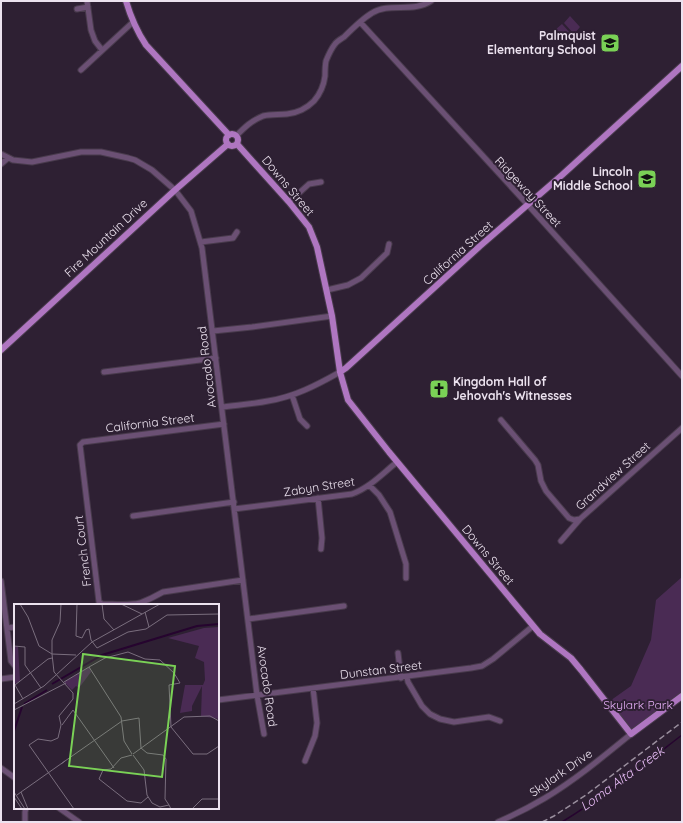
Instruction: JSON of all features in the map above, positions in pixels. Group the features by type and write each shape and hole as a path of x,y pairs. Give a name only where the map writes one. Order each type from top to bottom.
{"main road":[{"path":"126,1 132,22 146,45 229,136"},
{"name":"California Street","path":"340,372 394,326 480,246 562,176 682,66"},
{"path":"232,134 236,136 238,140 237,144 234,146 228,144 226,141 229,136 232,134"},
{"name":"Fire Mountain Drive","path":"1,350 175,190 228,144"},
{"name":"Downs Street","path":"237,144 289,202 309,227 317,248 327,290 340,372 348,400 354,409 533,626 540,634 571,658 631,734"},
{"path":"631,734 682,696"}],"street":[{"path":"87,1 92,30 96,41 102,50"},
{"path":"236,136 246,125 264,116 288,114 308,106 320,91 325,78 327,58 335,44 373,12 383,8 417,7 431,1"},
{"path":"78,9 88,7"},
{"path":"81,70 132,22"},
{"name":"Ridgeway Street","path":"360,22 682,376"},
{"name":"Avocado Road","path":"1,154 13,160 32,162 81,152 100,152 135,160 152,170 175,190 191,211 202,248 257,695 264,734"},
{"path":"1,164 8,158"},
{"path":"289,202 309,184 321,182"},
{"path":"200,242 233,238 237,232"},
{"path":"327,290 348,285 361,278 387,253 389,244"},
{"path":"212,331 332,316"},
{"path":"104,372 216,358"},
{"name":"California Street","path":"222,407 269,401 292,395 304,391 340,372"},
{"path":"292,395 300,419 307,426"},
{"path":"501,420 535,460 538,465 541,481 546,491 569,518 574,520 580,519"},
{"name":"California Street","path":"80,445 83,442 224,424"},
{"name":"Grandview Street","path":"560,541 580,519 682,428"},
{"name":"French Court","path":"80,445 99,602 102,604 140,603 163,592 243,580"},
{"name":"Zabyn Street","path":"234,509 352,494 362,490 397,462"},
{"path":"369,485 379,495 390,512 406,564 406,578"},
{"path":"318,498 322,538 321,549"},
{"path":"133,516 234,502"},
{"path":"1,580 11,661 14,665"},
{"path":"248,620 344,606"},
{"name":"Dunstan Street","path":"219,700 465,670 482,666 493,659 533,626"},
{"path":"7,628 14,627"},
{"path":"398,653 401,678"},
{"path":"1,679 14,677"},
{"path":"407,677 408,682 422,706 430,714 440,719 454,722 489,717 500,721"},
{"path":"305,761 315,736 317,723 313,688"},
{"name":"Skylark Drive","path":"498,822 517,814 552,794 631,734"},
{"path":"1,768 14,777"},
{"path":"25,822 26,809"},
{"path":"60,809 79,822"}],"green space":[{"path":"570,16 580,27 574,34 564,23"},
{"path":"562,24 572,35 565,41 555,30"},
{"name":"Skylark Park","path":"682,577 682,696 631,735 607,703 631,686 651,640 656,600"}],"waterway":[{"name":"Loma Alta Creek","path":"562,822 608,791 682,735"}],"railway":[{"path":"542,822 586,795 682,722"}],"place":[{"name":"Palmquist Elementary School","path":"610,43"},
{"name":"Lincoln Middle School","path":"647,179"},
{"name":"Kingdom Hall of Jehovah's Witnesses","path":"439,389"}]}
